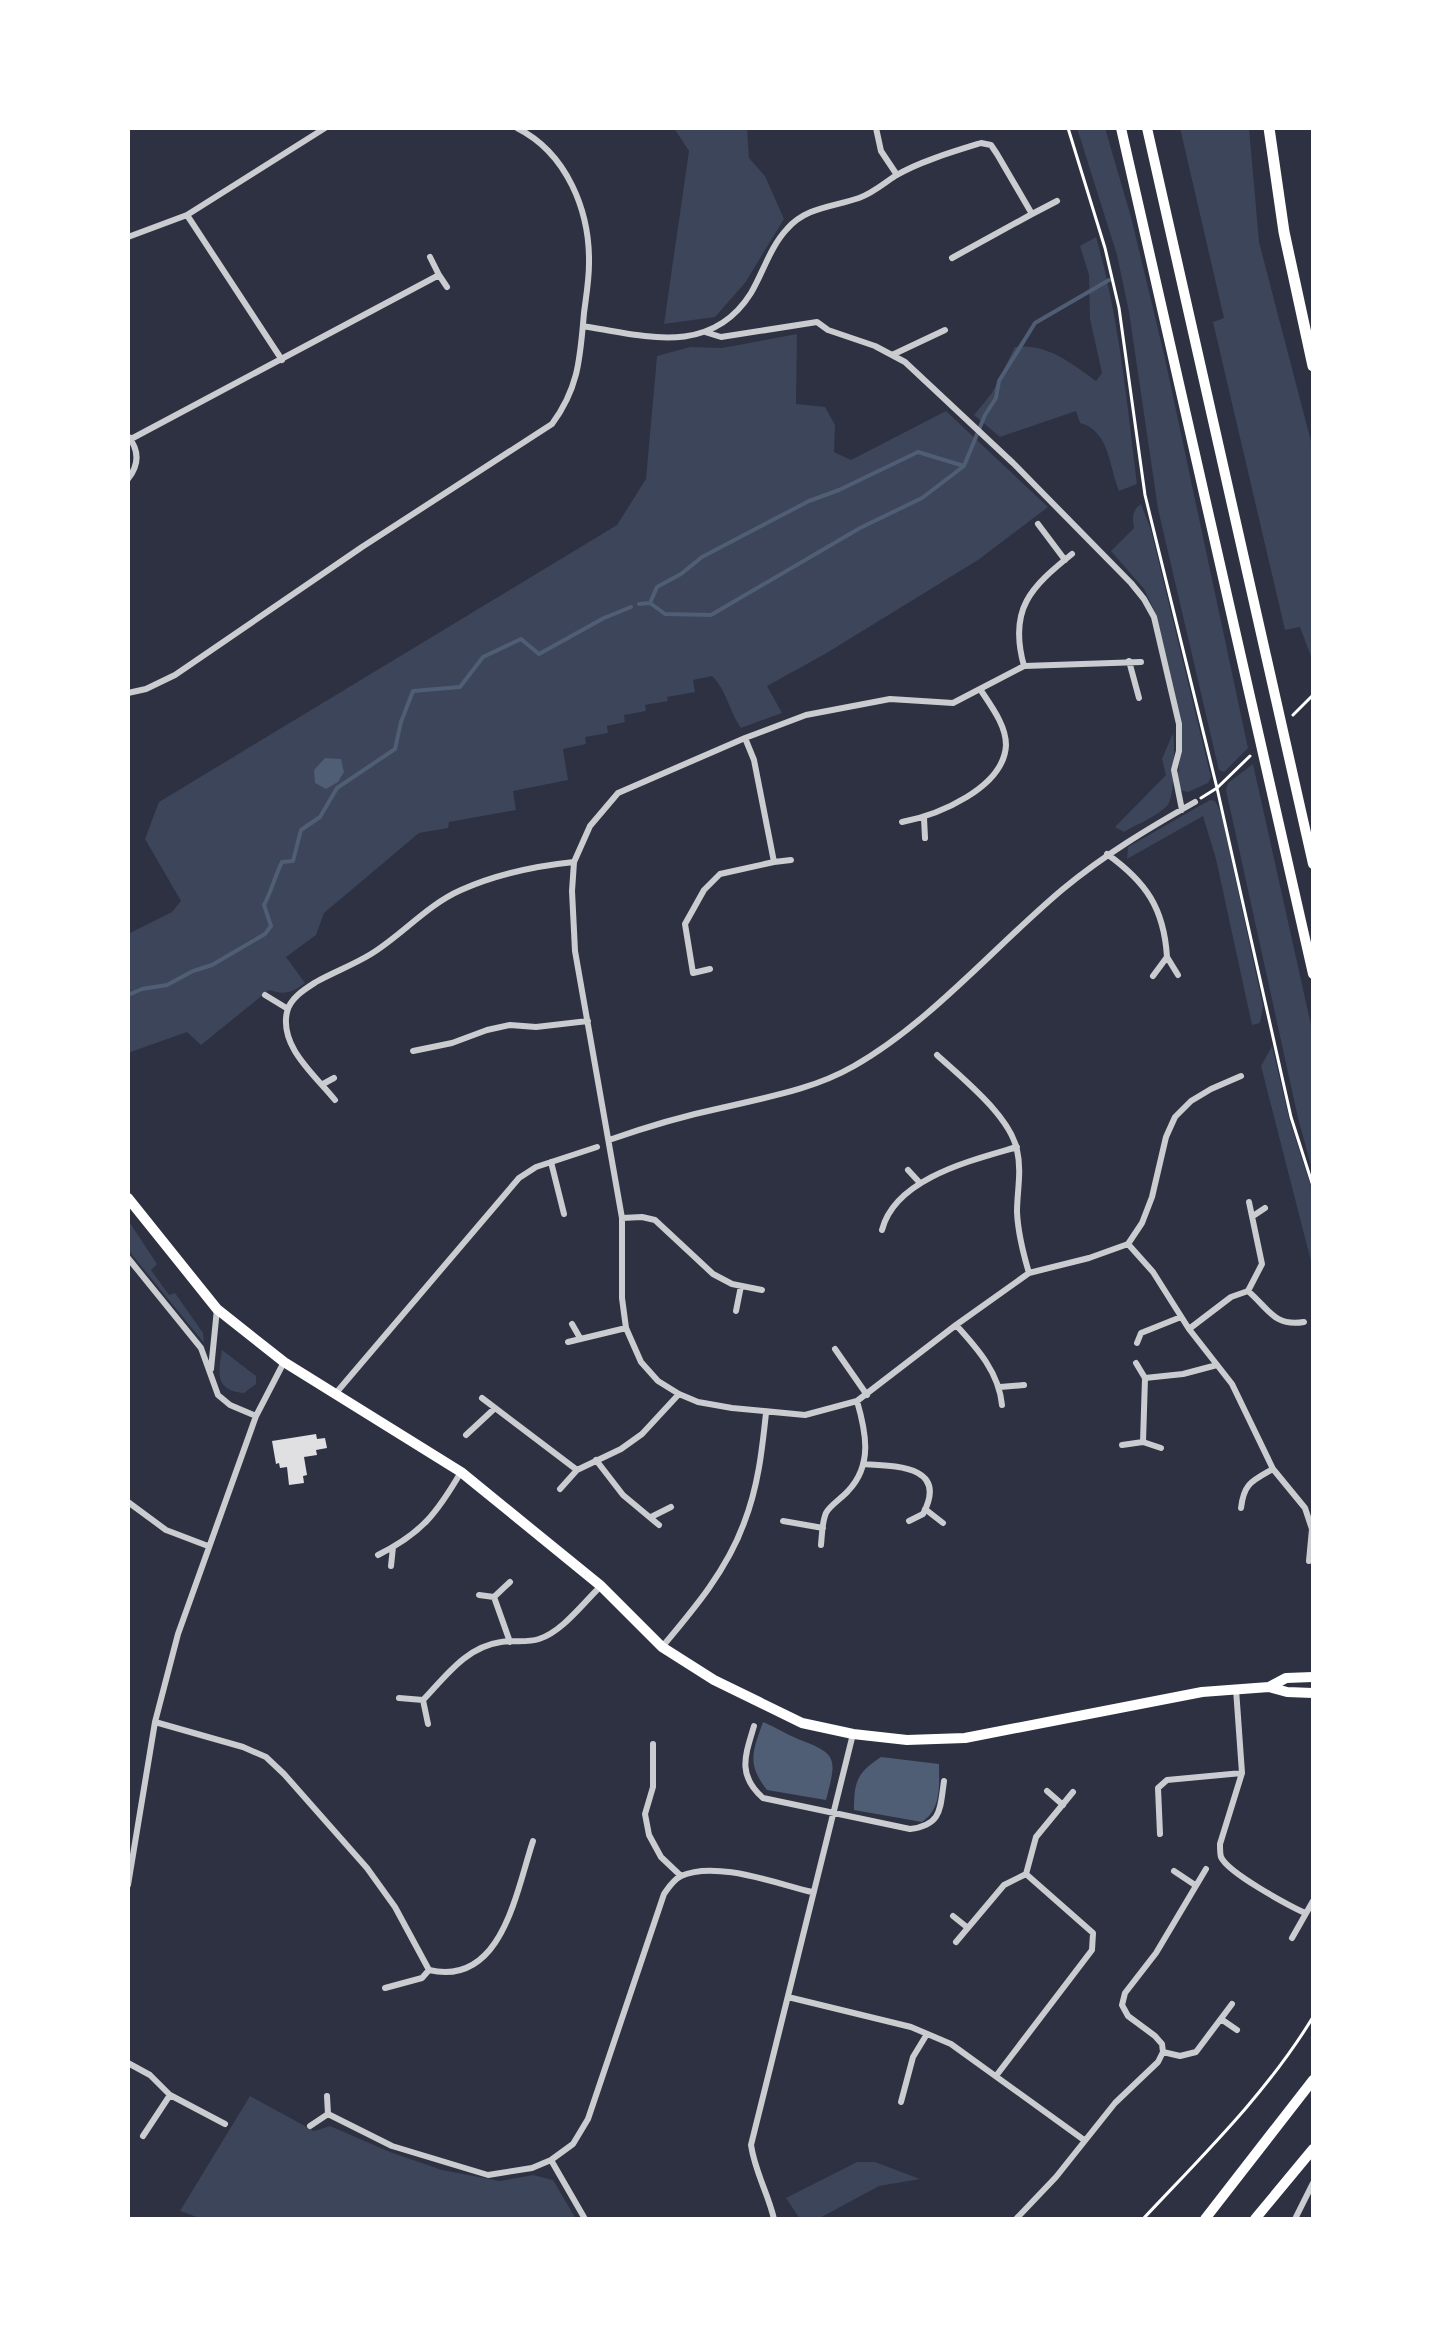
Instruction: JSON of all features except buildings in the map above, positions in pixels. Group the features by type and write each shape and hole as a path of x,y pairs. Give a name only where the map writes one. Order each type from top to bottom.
{"highway":[{"path":"1269,128 1284,232 1313,366"}],"main road":[{"path":"1121,128 1313,974"},
{"path":"1147,128 1313,864"},
{"path":"128,1198 217,1309 284,1362 461,1472 601,1586 662,1647 714,1680 802,1723 853,1734 907,1740 965,1738 1166,1698 1269,1687 1287,1692 1313,1693"},
{"path":"1269,1687 1286,1678 1313,1677"},
{"path":"1205,2219 1313,2080"},
{"path":"1255,2219 1313,2149"}],"street":[{"path":"128,237 187,215 325,128"},
{"path":"128,693 146,689 175,675 362,547 552,424 567,403 576,381 583,326 589,263 586,224 574,187 551,153 517,128"},
{"path":"876,128 881,151 897,175"},
{"path":"583,326 666,339 705,332 719,326 750,295 787,228 816,208 857,199 877,190 897,175 981,143 991,145 1032,214"},
{"path":"952,258 1057,201"},
{"path":"187,215 282,360"},
{"path":"430,257 447,287"},
{"path":"128,479 137,463 137,452 130,438 439,275"},
{"path":"705,332 721,337 817,322 828,330 875,346 905,362 985,436 1131,583 1154,617 1179,724 1179,751 1174,770 1182,810"},
{"path":"892,355 945,330"},
{"path":"1038,524 1065,560"},
{"path":"1024,666 1019,634 1028,594 1072,554"},
{"path":"1129,661 1139,698"},
{"path":"1141,662 1024,666 953,703 890,699 806,715 618,793 590,826 574,862 575,951 622,1218 622,1298 626,1328 641,1362 658,1381 698,1402 766,1413 805,1415 857,1401 1029,1273 1089,1258 1128,1244 1142,1223 1152,1197 1166,1137 1175,1117 1201,1095 1241,1076"},
{"path":"902,822 924,818 982,788 999,768 1006,746 1003,728 980,689"},
{"path":"745,738 754,760 774,862"},
{"path":"609,1140 658,1122 789,1093 824,1082 855,1066 910,1026 1062,890 1107,854 1195,802"},
{"path":"924,818 925,838"},
{"path":"1107,854 1131,871 1154,900 1166,931 1167,957 1178,975"},
{"path":"710,969 693,973 688,952 685,924 697,901 720,874 791,860"},
{"path":"335,1100 303,1064 292,1044 286,1024 288,1009 302,991 372,954 458,891 506,873 574,862"},
{"path":"1153,976 1167,957"},
{"path":"265,995 288,1009"},
{"path":"413,1051 510,1025 536,1027 588,1021"},
{"path":"937,1055 982,1097 1004,1123 1017,1147 1019,1241 1029,1273"},
{"path":"323,1084 334,1078"},
{"path":"336,1393 519,1178 536,1167 597,1147"},
{"path":"882,1230 890,1212 920,1183 953,1167 1017,1147"},
{"path":"551,1162 564,1214"},
{"path":"908,1170 920,1183"},
{"path":"1189,1329 1231,1297 1248,1291 1262,1264 1249,1202"},
{"path":"1253,1216 1265,1208"},
{"path":"622,1218 655,1220 713,1274 741,1286 762,1290"},
{"path":"1128,1244 1153,1272 1189,1329 1217,1365 1245,1408 1273,1469 1305,1508 1312,1529 1309,1561"},
{"path":"128,1258 201,1348 218,1395 230,1405 256,1416"},
{"path":"736,1311 741,1286"},
{"path":"1248,1291 1275,1318 1288,1324 1304,1322"},
{"path":"210,1372 217,1309"},
{"path":"1137,1343 1141,1333 1181,1317"},
{"path":"572,1324 580,1338"},
{"path":"956,1325 986,1360 1000,1387 1002,1405"},
{"path":"568,1342 626,1328"},
{"path":"835,1349 867,1395"},
{"path":"128,1885 155,1722 178,1634 256,1416 284,1362"},
{"path":"1136,1363 1145,1378 1143,1442"},
{"path":"1145,1378 1183,1374 1217,1365"},
{"path":"1000,1387 1024,1385"},
{"path":"560,1489 577,1470 621,1449 642,1434 679,1394"},
{"path":"482,1398 577,1470"},
{"path":"821,1545 826,1510 855,1484 867,1450 857,1401"},
{"path":"466,1435 494,1409"},
{"path":"662,1647 714,1580 744,1524 761,1465 766,1413"},
{"path":"1122,1445 1143,1442 1161,1448"},
{"path":"596,1460 623,1495 659,1525"},
{"path":"863,1464 912,1468 922,1474 928,1488 925,1509 919,1517 909,1521"},
{"path":"1241,1508 1243,1490 1273,1469"},
{"path":"378,1555 421,1529 443,1502 461,1472"},
{"path":"128,1502 166,1530 208,1546"},
{"path":"651,1517 671,1507"},
{"path":"925,1509 943,1523"},
{"path":"783,1521 823,1528"},
{"path":"391,1566 393,1547"},
{"path":"494,1597 510,1582"},
{"path":"423,1700 479,1647 538,1639 556,1630 601,1586"},
{"path":"479,1595 494,1597"},
{"path":"494,1597 510,1642"},
{"path":"1236,1689 1242,1773 1220,1844 1221,1855 1228,1866 1276,1900 1305,1913"},
{"path":"399,1698 423,1700"},
{"path":"423,1700 428,1724"},
{"path":"155,1722 243,1747 266,1757 367,1868 395,1907 429,1970 443,1973 460,1970 487,1956 500,1938 533,1841"},
{"path":"754,1726 744,1757 751,1787 763,1798 910,1829 926,1827 934,1821 940,1807 944,1781"},
{"path":"774,2219 754,2168 751,2145 853,1734"},
{"path":"653,1744 653,1787 645,1814 649,1835 661,1857 681,1876"},
{"path":"1160,1834 1158,1788 1167,1780 1242,1773"},
{"path":"1047,1791 1063,1805"},
{"path":"956,1942 1004,1885 1026,1874 1036,1837 1073,1792"},
{"path":"1016,2219 1056,2177 1115,2103 1158,2062 1163,2052 1162,2044 1128,2016 1122,2005 1125,1993 1156,1953 1206,1869"},
{"path":"328,2114 392,2146 488,2175 532,2168 551,2160 573,2144 588,2119 664,1894 681,1876 701,1870 721,1871 812,1892"},
{"path":"1174,1871 1195,1885"},
{"path":"996,2076 1092,1950 1094,1942 1088,1926 1026,1874"},
{"path":"1292,1938 1313,1901"},
{"path":"953,1916 968,1928"},
{"path":"385,1988 422,1978 429,1970"},
{"path":"788,1997 911,2027 951,2044 1084,2140"},
{"path":"1163,2052 1180,2056 1196,2052 1232,2004"},
{"path":"1221,2019 1237,2030"},
{"path":"901,2102 913,2057 927,2034"},
{"path":"128,2063 150,2075 170,2095 225,2124"},
{"path":"143,2136 170,2095"},
{"path":"327,2096 328,2114"},
{"path":"310,2126 328,2114"},
{"path":"551,2160 585,2219"},
{"path":"1295,2219 1313,2183"}],"path":[{"path":"1068,128 1105,248 1119,308 1145,495 1217,788 1291,1117 1313,1186"},
{"path":"1195,802 1228,777"},
{"path":"1143,2219 1242,2114 1297,2044 1313,2017"}],"shaded area":[{"path":"674,128 747,128 749,158 765,176 784,219 745,283 715,317 664,324 689,151"},
{"path":"1077,128 1105,128 1131,217 1164,354 1248,748 1224,772 1219,770 1158,509 1129,312 1117,255"},
{"path":"1180,128 1249,128 1259,242 1313,449 1313,662 1300,627 1285,630 1213,322 1224,318"},
{"path":"1096,237 1116,329 1137,484 1119,491 1103,442 1090,427 1080,423 1076,411 1000,437 974,415 992,393 1015,347 1048,351 1096,381 1102,373 1090,319 1089,275 1080,246"},
{"path":"797,334 796,404 825,407 835,425 834,452 851,460 946,411 1048,507 978,560 767,686 782,713 741,728 712,676 693,680 695,692 667,697 668,701 645,705 646,711 624,715 625,722 607,726 608,733 585,737 586,744 563,749 568,780 513,791 516,810 449,822 448,828 419,833 324,913 316,935 286,957 305,983 284,993 269,990 201,1045 187,1032 128,1053 128,934 172,912 181,901 145,839 159,802 617,525 646,479 657,356 690,347 722,348"},
{"path":"1141,504 1151,530 1211,777 1208,783 1188,792 1179,790 1177,782 1181,723 1155,612 1144,589 1111,551 1134,528 1133,514"},
{"path":"1173,733 1174,771 1170,801 1157,814 1124,832 1115,827 1166,775 1162,759"},
{"path":"325,758 341,759 344,772 338,782 326,789 315,783 314,770"},
{"path":"1253,764 1313,1034 1313,1173 1298,1118 1226,790 1228,783"},
{"path":"1210,800 1215,801 1221,812 1263,1006 1260,1023 1252,1025 1216,859 1203,816 1127,859 1128,847"},
{"path":"1272,1046 1290,1122 1313,1193 1313,1269 1261,1066"},
{"path":"128,1220 157,1264 151,1270 169,1295 175,1293 203,1333 204,1343 128,1250"},
{"path":"222,1350 256,1376 256,1384 244,1393 223,1384 220,1373"},
{"path":"763,1722 827,1754 833,1766 826,1800 767,1790 756,1772 753,1757"},
{"path":"881,1757 939,1764 936,1803 922,1822 854,1810 858,1779"},
{"path":"250,2096 314,2131 330,2126 442,2170 500,2181 533,2175 553,2180 576,2219 202,2219 180,2211"},
{"path":"857,2162 875,2162 920,2179 879,2186 818,2219 800,2219 786,2198"}],"waterway":[{"path":"639,604 650,603 665,614 711,615 860,528 922,498 964,466 985,415 996,398 999,381 1035,323 1109,280"},
{"path":"650,603 657,587 681,574 702,557 809,501 918,452 964,466"},
{"path":"128,995 167,985 212,965 265,934 271,926 264,905 282,862 293,861 301,830 320,817 337,788 395,749 413,691 460,687 483,657 521,639 539,654 604,618 631,607"}]}
